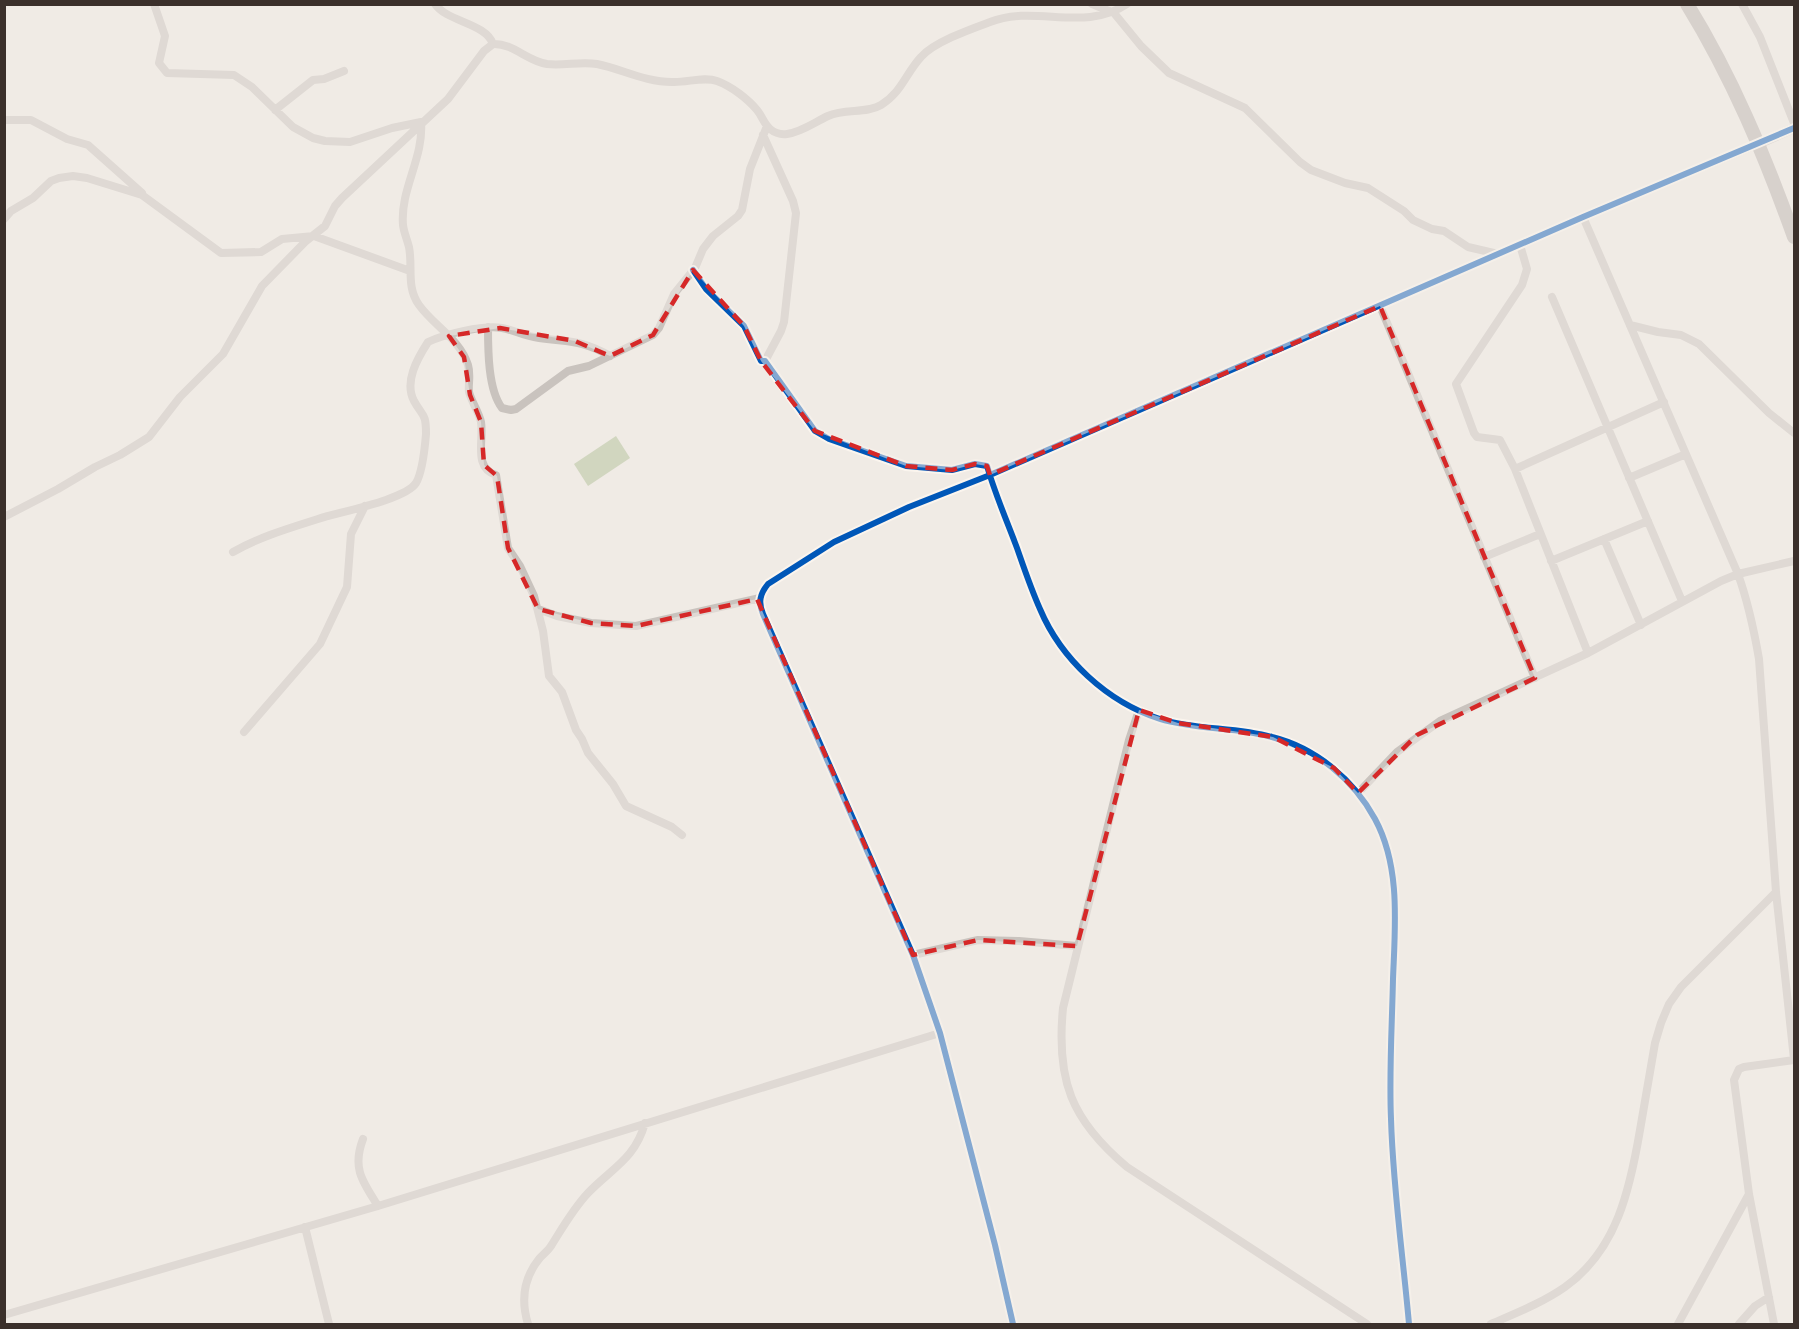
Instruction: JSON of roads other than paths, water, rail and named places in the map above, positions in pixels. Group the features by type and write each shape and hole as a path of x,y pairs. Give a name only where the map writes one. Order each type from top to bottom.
{"main road":[{"path":"1687,4 1726,75 1758,144 1794,237"}],"street":[{"path":"154,4 165,36 159,57 162,69 173,74 234,75 252,87 285,121 313,138 350,142 386,129 421,122"},
{"path":"435,4 447,15 471,25 489,37 493,44"},
{"path":"1092,4 1114,13 1141,46 1168,73 1245,108 1311,170 1345,183 1368,188 1404,211 1413,220 1432,229 1444,231 1468,247 1499,254"},
{"path":"4,517 149,437 180,397 223,354 262,286 278,268 325,226 335,206 342,198 448,99 480,55 493,44 508,46 531,59 547,64 596,64 651,80 672,82 716,80 741,95 756,110 767,126 777,134 788,134 841,111 874,108 896,94 920,57 927,51 993,20 1043,16 1093,18 1114,13 1127,4"},
{"path":"1742,4 1760,37 1794,123"},
{"path":"275,110 313,80 324,79 344,70"},
{"path":"4,120 31,120 67,140 88,145 149,200"},
{"path":"421,122 422,133 418,156 403,210 404,234 409,250 411,288 420,306 459,348 468,366 469,391 481,422 480,446 484,465 488,472 497,477 508,548 530,586 538,609 549,676 562,692 576,730 588,753 613,784 626,806 672,827 682,835"},
{"path":"488,327 492,382 500,405 506,410 516,409 568,371 589,366 653,335 674,294 693,270 703,249 713,236 742,210 750,169 767,126"},
{"path":"1012,1324 995,1245 940,1033 913,955 760,607 763,590 768,584 834,542 909,507 990,475 1583,217 1794,128"},
{"path":"763,135 793,201 796,213 784,322 765,361"},
{"path":"4,219 11,211 33,198 51,182 65,176 87,178 134,191 221,253 261,252 282,239 314,236 410,272"},
{"path":"1583,217 1738,574 1752,620 1758,659 1776,891 1794,1059 1744,1067 1735,1074 1734,1080 1749,1194 1774,1324"},
{"path":"1520,245 1527,269 1522,285 1456,384 1474,433 1477,437 1500,440 1515,469 1588,653"},
{"path":"693,270 703,286 744,326 762,361 765,361 815,431 829,439 906,466 952,470 975,464 987,466 1040,610 1071,659 1091,679 1114,696 1139,710 1178,723 1273,737 1305,749 1334,768 1358,793 1376,820 1384,840 1393,883 1395,936 1390,1121 1409,1324"},
{"path":"1552,297 1682,601"},
{"path":"1380,306 1535,678"},
{"path":"1630,325 1681,335 1699,344 1769,413 1794,433"},
{"path":"233,552 310,522 401,494 416,483 425,440 426,422 425,416 414,401 410,390 410,380 428,342 488,327 533,337 588,344 610,356"},
{"path":"1515,469 1664,402"},
{"path":"1629,478 1686,454"},
{"path":"244,732 320,644 347,587 351,534 365,506"},
{"path":"1551,561 1648,521"},
{"path":"1484,557 1540,534"},
{"path":"1604,539 1641,625"},
{"path":"1358,793 1396,752 1432,725 1588,653 1682,601 1738,574 1794,561"},
{"path":"538,609 557,616 591,623 636,626 760,598"},
{"path":"1139,710 1129,740 1077,946 1064,1008 1060,1037 1063,1072 1072,1100 1086,1126 1104,1148 1127,1167 1367,1324"},
{"path":"1491,1324 1542,1301 1566,1286 1588,1266 1606,1244 1619,1218 1628,1190 1656,1043 1669,1004 1695,971 1776,891"},
{"path":"913,955 978,940 1077,946"},
{"path":"4,1315 378,1206 940,1033"},
{"path":"528,1324 524,1310 524,1295 534,1266 550,1248 580,1203 632,1152 645,1123"},
{"path":"363,1138 358,1152 357,1166 361,1179 378,1206"},
{"path":"1678,1324 1749,1194"},
{"path":"305,1227 329,1324"},
{"path":"1739,1324 1749,1311 1769,1297"}]}
